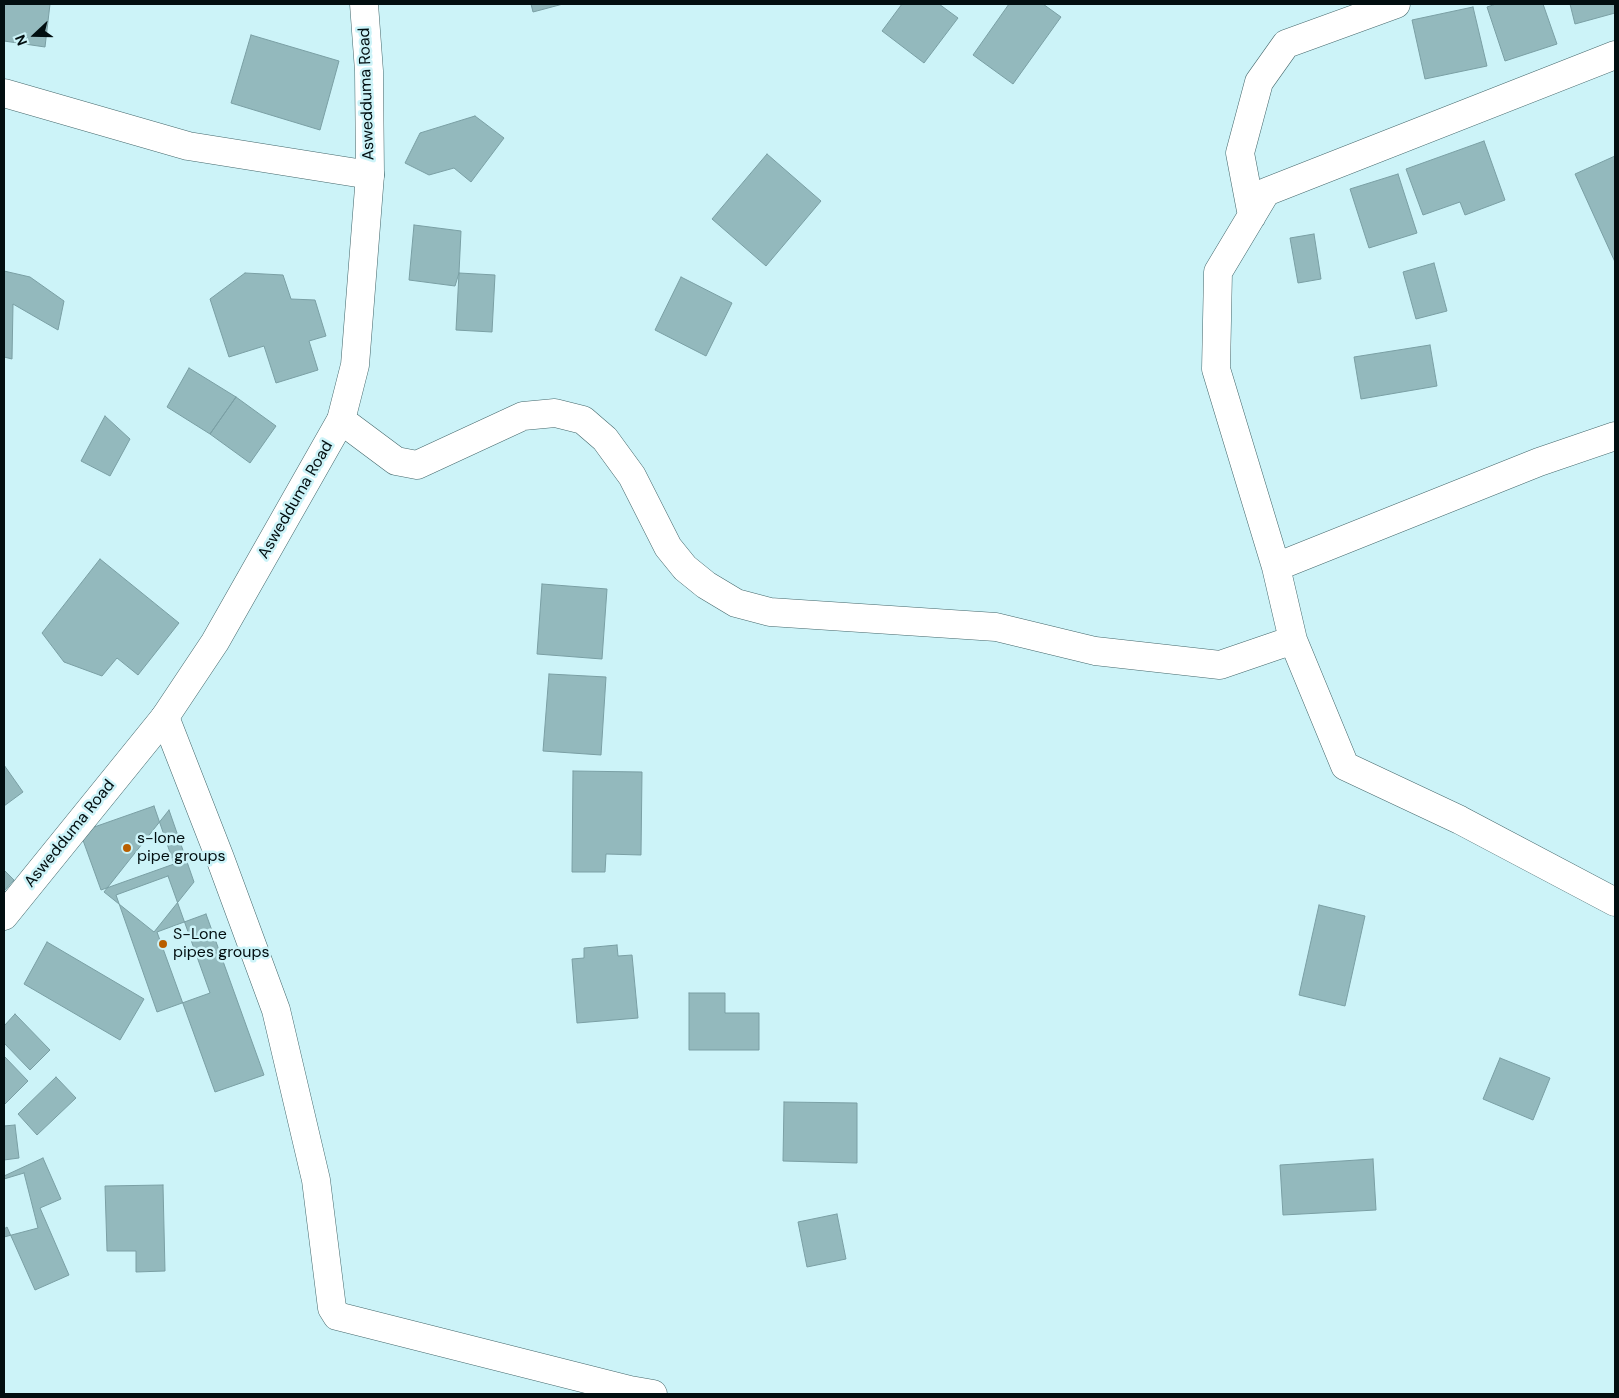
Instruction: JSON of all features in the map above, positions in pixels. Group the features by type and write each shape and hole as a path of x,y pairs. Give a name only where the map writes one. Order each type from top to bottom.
{"street":[{"name":"Aswedduma Road","path":"4,916 165,717 215,642 341,420 355,365 370,175 369,71 364,4"},
{"path":"1252,216 1240,153 1259,82 1286,44 1396,4"},
{"path":"1615,55 1266,192 1218,272 1216,368 1276,567 1293,640 1345,766 1460,820 1615,902"},
{"path":"4,93 188,146 370,175"},
{"path":"341,420 396,462 417,465 523,416 555,413 583,420 605,439 632,476 668,547 685,568 706,585 736,603 770,612 996,627 1095,651 1220,665 1293,640"},
{"path":"1276,567 1539,462 1615,436"},
{"path":"165,717 276,1010 316,1180 332,1308 336,1316 630,1390 653,1394"}],"building":[{"path":"4,4 50,4 45,47 4,41"},
{"path":"531,4 563,4 533,12"},
{"path":"902,4 939,4 958,18 924,63 882,31"},
{"path":"1009,4 1043,4 1061,17 1013,84 973,55"},
{"path":"1496,4 1543,4 1557,44 1505,61 1487,7"},
{"path":"1570,4 1615,4 1615,13 1575,24"},
{"path":"1473,7 1487,66 1425,79 1412,20"},
{"path":"251,35 339,61 320,130 231,103"},
{"path":"475,116 504,138 471,182 454,168 429,175 405,163 420,133"},
{"path":"1484,141 1505,200 1465,215 1460,202 1423,215 1406,169"},
{"path":"767,154 821,201 766,266 712,219"},
{"path":"1615,156 1615,262 1575,174"},
{"path":"1398,174 1417,233 1369,248 1350,189"},
{"path":"414,225 461,231 459,273 455,286 409,280"},
{"path":"1314,234 1321,279 1298,283 1290,238"},
{"path":"1434,263 1447,311 1416,319 1403,272"},
{"path":"4,271 30,277 64,301 58,330 13,304 12,359 4,357"},
{"path":"245,273 283,275 291,299 315,300 326,336 309,341 318,370 276,383 264,346 229,357 210,299"},
{"path":"459,273 495,275 492,332 456,330"},
{"path":"681,277 732,303 706,356 655,330"},
{"path":"1430,345 1437,386 1361,399 1354,357"},
{"path":"189,368 236,397 210,434 167,407"},
{"path":"236,397 276,426 250,463 210,434"},
{"path":"105,416 130,439 110,476 81,461"},
{"path":"100,559 179,623 138,675 117,658 102,676 64,662 42,633"},
{"path":"542,584 607,589 602,659 537,654"},
{"path":"549,674 606,677 601,755 543,751"},
{"path":"4,765 23,792 4,806"},
{"path":"573,771 642,772 641,855 606,854 605,872 572,872"},
{"name":"s-lone pipe groups","path":"154,806 174,864 101,890 80,832"},
{"path":"169,810 194,882 154,932 104,892"},
{"path":"4,870 14,880 4,891"},
{"name":"S-Lone pipes groups","path":"168,876 210,993 157,1012 116,895"},
{"path":"1319,905 1365,916 1345,1006 1299,995"},
{"path":"206,914 264,1075 215,1092 157,932"},
{"path":"47,942 144,999 120,1040 24,984"},
{"path":"617,945 618,956 632,955 638,1018 577,1023 572,959 584,958 584,948"},
{"path":"689,993 725,993 725,1013 759,1013 759,1050 689,1050"},
{"path":"15,1014 50,1050 30,1070 4,1043 4,1026"},
{"path":"4,1056 28,1081 4,1105"},
{"path":"1500,1058 1550,1078 1533,1120 1483,1099"},
{"path":"56,1077 76,1098 37,1135 18,1114"},
{"path":"784,1102 857,1103 857,1163 783,1161"},
{"path":"15,1125 19,1158 4,1160 4,1126"},
{"path":"43,1158 61,1199 40,1208 69,1275 35,1290 7,1227 4,1229 4,1176"},
{"path":"1373,1159 1376,1210 1283,1215 1280,1165"},
{"path":"24,1173 38,1228 4,1237 4,1179"},
{"path":"163,1185 165,1271 136,1272 136,1251 107,1251 105,1186"},
{"path":"837,1214 846,1259 807,1267 798,1222"}],"place":[{"name":"s-lone pipe groups","path":"127,848"},
{"name":"S-Lone pipes groups","path":"163,944"}]}
